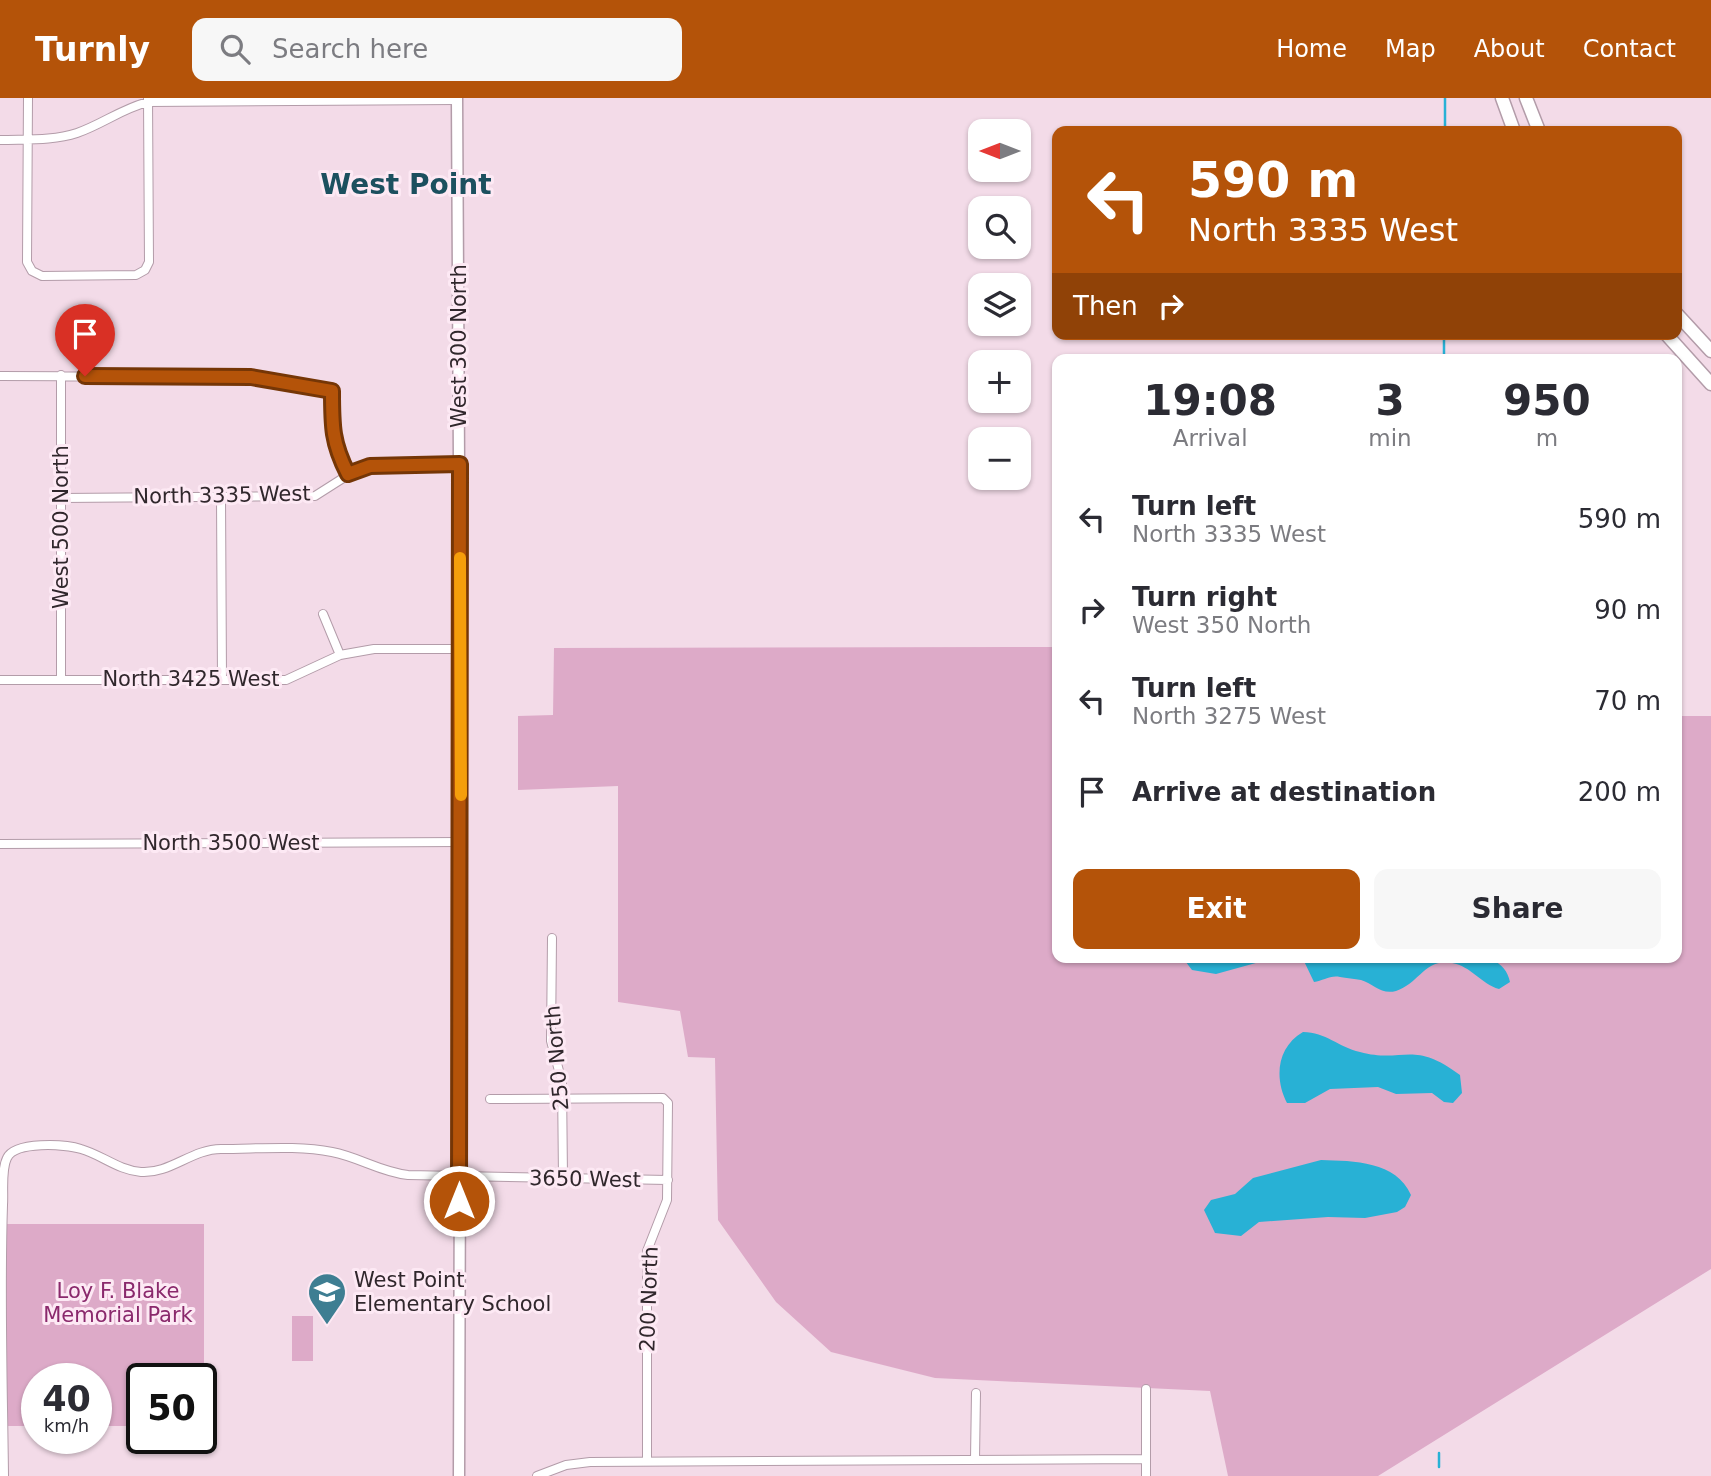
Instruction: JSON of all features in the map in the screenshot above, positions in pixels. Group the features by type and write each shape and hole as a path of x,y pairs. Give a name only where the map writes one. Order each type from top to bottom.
{"main road":[{"path":"1502,98 1512,126"},
{"path":"1526,98 1537,126"},
{"name":"West 300 North","path":"457,99 461,842 459,1476"},
{"path":"1682,320 1711,351"},
{"path":"1671,340 1711,384"}],"street":[{"path":"28,98 27,262 32,271 42,276 136,275 145,270 149,262 148,100"},
{"path":"0,140 50,139 76,133 123,108 148,100 457,99"},
{"name":"West 500 North","path":"61,375 61,680"},
{"path":"0,376 251,377 332,391 335,450 348,474"},
{"name":"North 3335 West","path":"61,498 315,496 348,474 370,466 460,464"},
{"path":"221,497 222,680"},
{"path":"323,614 340,655"},
{"name":"North 3425 West","path":"0,680 286,680 340,655 374,649 460,649"},
{"name":"North 3500 West","path":"0,844 461,842"},
{"name":"250 North","path":"552,938 551,1041 562,1082 563,1178"},
{"path":"490,1099 562,1098"},
{"name":"200 North","path":"562,1098 666,1099 667,1200 647,1251 647,1461"},
{"name":"3650 West","path":"4,1476 2,1223 6,1159 12,1150 22,1146 71,1147 125,1169 141,1172 168,1168 194,1154 217,1149 320,1150 396,1174 668,1180"},
{"path":"1146,1389 1146,1476"},
{"path":"975,1460 976,1393"},
{"path":"537,1476 577,1463 647,1461 1145,1459"}],"green space":[{"path":"1052,647 1052,963 1682,963 1682,716 1711,716 1711,1269 1378,1476 1228,1476 1210,1391 935,1378 831,1352 776,1302 718,1220 715,1058 688,1057 680,1011 618,1002 618,786 518,790 518,716 553,715 554,648"},
{"name":"Loy F. Blake Memorial Park","path":"0,1224 204,1224 204,1363 126,1363 126,1426 112,1426 112,1363 21,1363 21,1426 0,1426"},
{"path":"292,1316 313,1316 313,1361 292,1361"}],"water":[{"path":"1187,963 1256,963 1216,974 1192,970"},
{"path":"1305,963 1439,963 1428,968 1404,988 1391,992 1361,980 1340,977 1314,982"},
{"path":"1452,963 1498,963 1505,970 1510,982 1499,989"},
{"path":"1303,1032 1319,1034 1360,1052 1387,1056 1408,1054 1430,1058 1460,1075 1462,1093 1453,1103 1444,1102 1432,1093 1396,1094 1378,1087 1330,1089 1305,1103 1287,1103 1280,1083 1280,1064 1288,1046"},
{"path":"1321,1160 1347,1161 1385,1169 1404,1184 1411,1195 1405,1207 1397,1212 1365,1218 1328,1217 1259,1222 1241,1236 1215,1233 1204,1210 1211,1200 1235,1194 1253,1178"}],"waterway":[{"path":"1445,98 1445,126"},
{"path":"1444,340 1444,354"},
{"path":"1439,1453 1439,1467"}],"slow traffic":[{"path":"460,558 461,795"}],"place":[{"name":"West Point Elementary School","path":"327,1326"}],"district":[{"name":"West Point","path":"406,184"}],"route":[{"path":"85,376 251,377 332,391 335,450 348,474 370,466 460,464 459,1201"}]}
